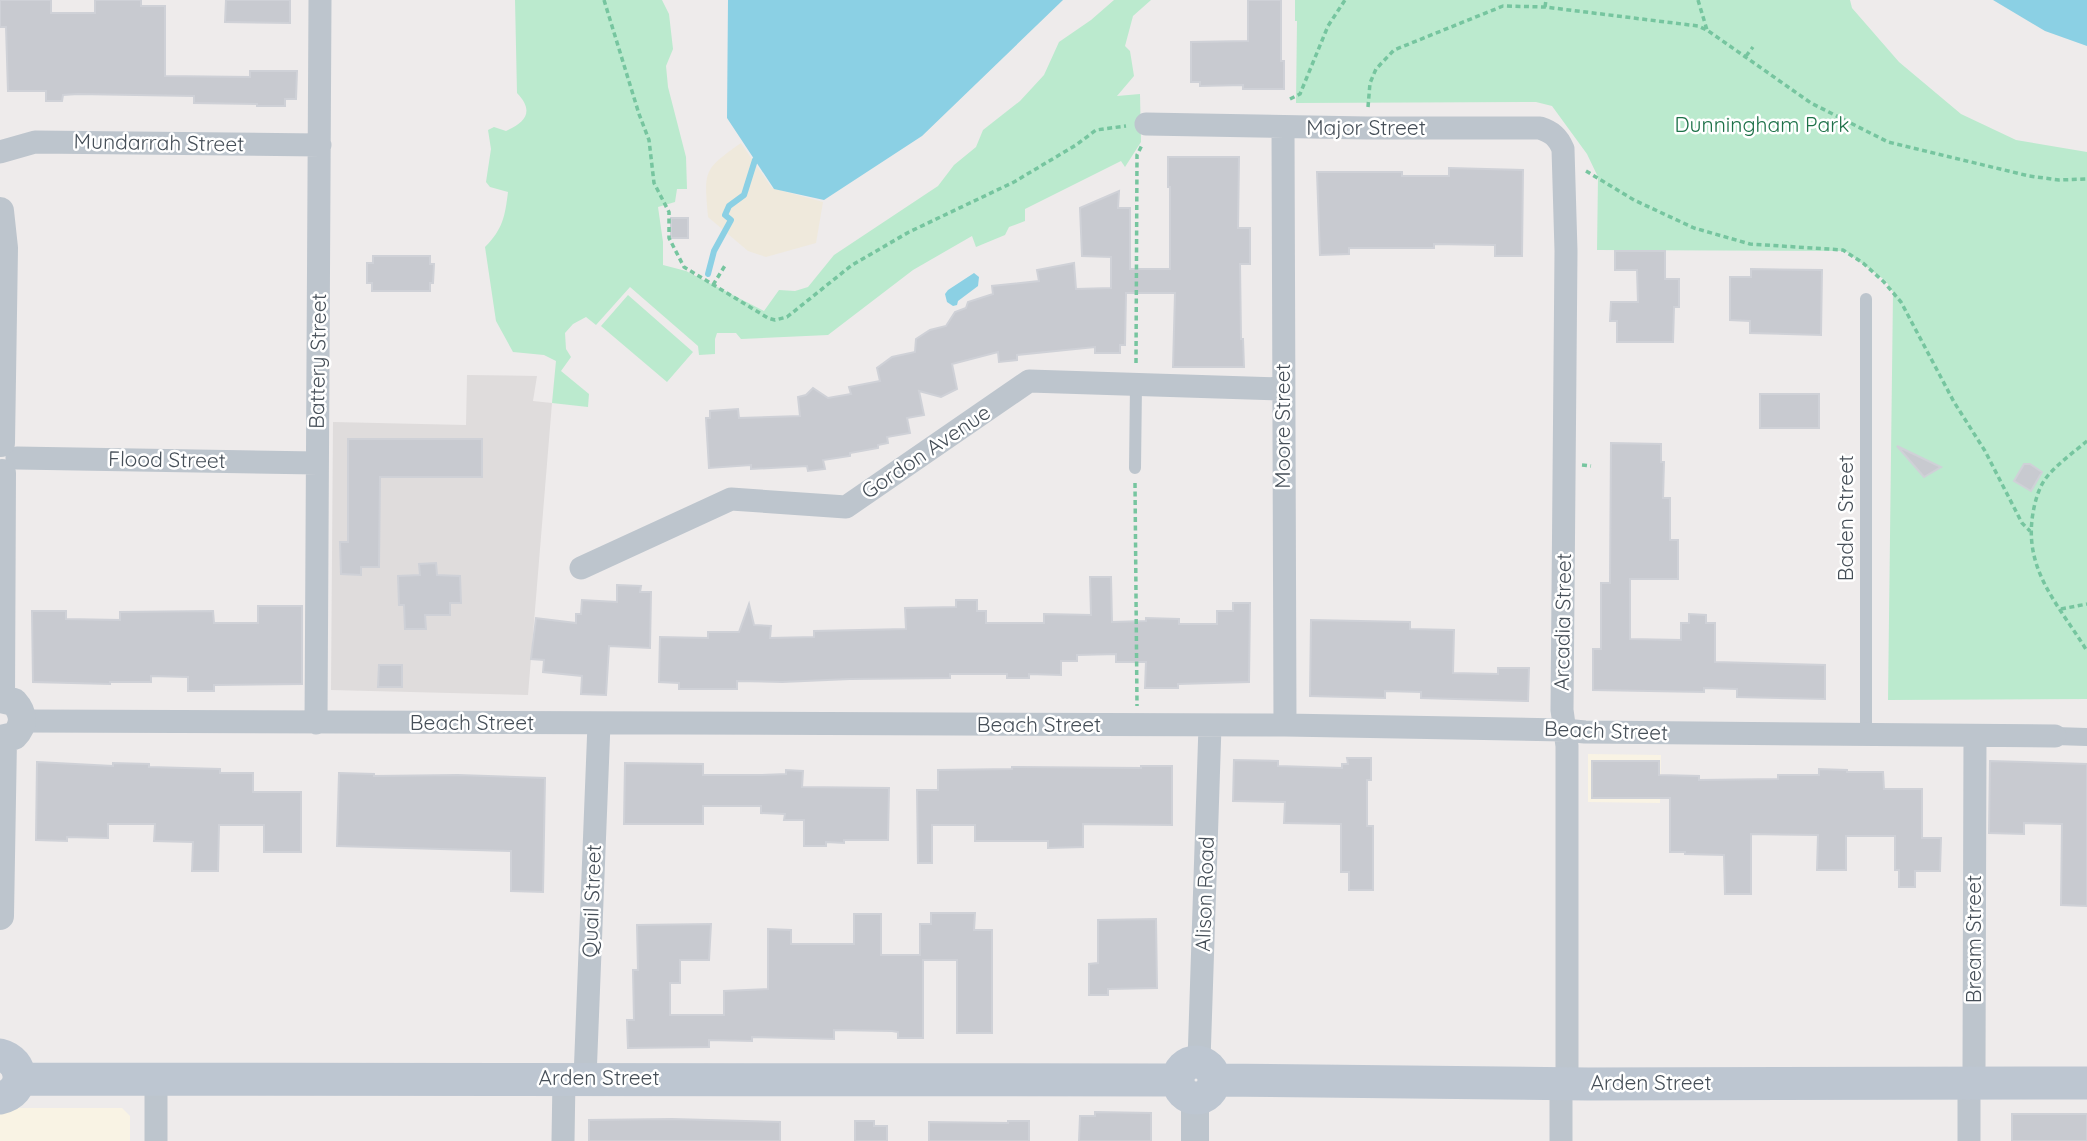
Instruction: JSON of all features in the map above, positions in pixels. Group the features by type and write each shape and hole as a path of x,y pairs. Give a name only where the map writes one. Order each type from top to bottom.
{"main road":[{"name":"Arden Street","path":"7,1077 2087,1083"}],"street":[{"name":"Battery Street","path":"316,723 320,0"},
{"name":"Major Street","path":"1150,124 1540,128 1559,139 1565,160"},
{"name":"Moore Street","path":"1283,127 1285,725"},
{"name":"Mundarrah Street","path":"0,152 36,142 320,145"},
{"name":"Arcadia Street","path":"1561,1141 1564,1083 1567,746 1562,710 1565,160"},
{"path":"0,211 4,248 0,699 14,702 22,713 8,733 0,916"},
{"name":"Gordon Avenue","path":"580,568 730,499 846,507 1029,381 1282,389"},
{"name":"Flood Street","path":"4,458 317,463"},
{"name":"Beach Street","path":"8,733 316,723 1285,725 1586,732 2055,736"},
{"name":"Quail Street","path":"563,1141 574,1078 599,724"},
{"name":"Alison Road","path":"1195,1141 1210,726"},
{"path":"2055,736 2087,737"},
{"name":"Bream Street","path":"1969,1141 1974,1068 1975,737"},
{"path":"156,1077 156,1141"}],"lane":[{"name":"Baden Street","path":"1866,299 1866,736"},
{"path":"1135,468 1136,385"}],"path":[{"path":"604,0 649,139 654,183 669,212 668,238 684,267 775,320 786,317 864,259 909,232 1014,182 1096,130 1150,124 1137,155 1136,385"},
{"path":"1290,99 1300,94 1328,26 1345,0"},
{"path":"1545,7 1546,0"},
{"path":"1698,0 1707,30"},
{"path":"1367,128 1370,83 1376,69 1394,50 1503,6 1545,7 1688,24 1707,30 1811,103 1888,142 2029,176 2059,180 2087,179"},
{"path":"1746,56 1753,47"},
{"path":"1565,160 1609,183 1634,200 1695,228 1750,244 1843,250 1863,263 1901,302 1954,402 1985,451 2021,523 2030,531"},
{"path":"713,285 726,264"},
{"path":"2087,441 2045,478 2035,500 2030,531 2034,560 2045,585 2087,651"},
{"path":"1135,468 1137,685"},
{"path":"2061,609 2087,604"}],"shaded area":[{"path":"467,375 537,376 533,401 552,403 528,695 331,690 333,422 466,425"},
{"path":"1588,754 1661,755 1660,803 1588,802"},
{"path":"0,1108 122,1108 130,1116 130,1141 0,1141"}],"green space":[{"path":"515,0 662,0 669,14 673,49 666,66 668,87 686,157 687,189 677,189 675,202 658,207 663,265 686,271 764,311 779,290 795,291 808,287 834,255 938,186 954,165 976,147 983,130 1020,101 1044,75 1059,42 1114,0 1151,0 1133,16 1125,46 1130,51 1134,76 1117,96 1140,94 1141,142 1125,167 1121,161 1025,209 1025,221 1009,227 1005,235 976,247 972,236 913,270 828,335 741,339 736,333 717,333 715,354 699,355 698,346 630,287 596,325 586,317 573,324 565,333 566,349 571,357 561,371 589,394 588,407 552,403 556,361 544,355 513,352 496,321 485,247 502,222 508,192 490,187 486,182 491,149 488,130 494,127 506,131 523,120 526,111 526,106 517,93"},
{"name":"Dunningham Park","path":"1295,0 1850,0 1852,8 1899,62 1961,114 2016,140 2087,152 2087,699 1888,700 1893,292 1886,281 1845,251 1597,250 1598,177 1587,154 1552,106 1536,102 1296,103"},
{"path":"628,295 693,352 667,382 601,326"}],"sand":[{"path":"741,143 772,188 823,202 816,243 766,257 748,251 708,217 706,189 709,172 719,159"}],"water":[{"path":"728,0 1063,0 922,136 824,200 774,189 727,118"},
{"path":"1993,0 2087,0 2087,46 2045,31"},
{"path":"974,273 979,277 978,286 958,301 957,305 953,306 947,302 945,294 948,290"}],"building":[{"path":"0,0 51,0 51,13 95,13 95,0 141,0 141,6 165,6 165,76 250,77 250,71 297,71 296,99 285,99 285,106 194,103 194,96 78,94 63,95 62,101 46,101 46,91 8,91 6,27 0,27"},
{"path":"226,0 290,0 290,23 225,22"},
{"path":"1248,0 1281,0 1284,89 1243,89 1243,85 1200,86 1200,82 1191,82 1191,42 1248,41"},
{"path":"1168,157 1239,157 1238,228 1250,228 1250,264 1240,264 1244,367 1173,367 1175,293 1126,293 1125,345 1120,345 1120,353 1095,353 1095,347 1017,355 1017,360 999,362 998,352 952,364 957,389 941,397 919,391 924,415 907,418 910,433 887,437 888,443 878,445 878,448 823,460 825,469 808,471 807,466 751,469 751,465 709,468 706,418 710,418 710,411 738,409 739,418 800,416 798,397 806,395 813,388 828,398 851,394 849,387 880,381 877,368 892,357 915,352 916,339 930,330 946,326 955,312 966,308 968,302 993,294 992,286 1039,281 1037,270 1074,263 1076,289 1111,288 1111,257 1082,256 1080,208 1119,191 1118,208 1130,208 1130,269 1170,269"},
{"path":"1449,168 1523,170 1522,256 1495,256 1495,245 1434,244 1434,248 1349,248 1349,254 1320,255 1317,172 1402,172 1402,176 1449,176"},
{"path":"671,218 688,218 688,238 671,238"},
{"path":"1615,251 1665,251 1665,279 1679,279 1679,307 1674,307 1673,342 1617,342 1617,321 1610,321 1611,302 1638,302 1637,270 1615,270"},
{"path":"373,256 430,256 430,264 434,264 430,291 372,291 372,283 367,283 367,263 373,263"},
{"path":"1751,269 1822,270 1821,335 1750,333 1750,321 1730,320 1730,277 1751,277"},
{"path":"1760,394 1819,394 1819,428 1760,428"},
{"path":"348,439 482,439 482,477 380,477 379,567 361,567 361,575 341,574 340,542 348,542"},
{"path":"1611,443 1661,444 1661,462 1664,462 1663,498 1670,498 1670,540 1678,540 1678,579 1630,579 1630,639 1681,640 1681,623 1689,623 1689,614 1706,615 1706,623 1715,623 1715,662 1825,665 1825,699 1737,697 1737,689 1704,688 1704,692 1593,690 1593,649 1601,649 1601,583 1610,583"},
{"path":"1897,446 1941,467 1924,477"},
{"path":"2024,464 2030,464 2042,472 2031,491 2014,481"},
{"path":"436,563 437,575 460,576 461,603 450,603 450,615 425,615 426,629 405,629 404,605 399,605 398,576 420,575 419,564"},
{"path":"1090,577 1111,577 1112,622 1146,621 1146,618 1179,619 1179,624 1217,624 1217,611 1233,611 1233,603 1250,603 1249,682 1145,688 1146,662 1116,662 1116,654 1077,655 1077,661 1061,661 1061,675 1029,674 1029,678 1007,678 1007,674 950,674 950,678 737,681 737,689 679,689 679,683 659,682 660,637 708,638 708,632 739,632 749,604 754,625 771,626 770,638 814,637 814,631 906,629 905,608 956,607 956,600 977,600 977,611 986,611 986,623 1044,623 1044,614 1091,615"},
{"path":"617,585 641,586 640,592 651,592 650,648 609,646 606,695 581,694 582,676 543,672 544,660 531,659 536,618 576,623 576,614 581,614 582,600 617,602"},
{"path":"258,606 302,606 302,684 214,685 214,691 188,691 188,677 151,676 151,682 110,684 33,682 32,611 66,611 66,619 120,620 120,612 213,611 214,623 258,623"},
{"path":"1311,620 1410,622 1410,629 1454,630 1453,673 1498,674 1498,668 1529,668 1528,701 1421,698 1421,692 1385,691 1385,698 1310,696"},
{"path":"379,665 402,665 402,687 378,687"},
{"path":"1347,758 1371,758 1371,780 1367,780 1367,826 1373,826 1373,890 1349,890 1349,872 1341,872 1341,824 1284,823 1285,802 1233,801 1234,760 1278,761 1278,766 1342,768 1342,764 1348,764"},
{"path":"1592,761 1659,761 1659,775 1699,776 1699,780 1778,779 1778,775 1819,775 1819,769 1883,772 1884,789 1922,789 1922,838 1941,838 1940,871 1915,871 1915,887 1899,887 1899,870 1895,870 1895,836 1846,836 1846,870 1817,870 1818,835 1751,834 1751,894 1725,894 1724,855 1670,852 1670,798 1592,798"},
{"path":"1990,761 2087,764 2087,906 2061,905 2062,824 2024,823 2024,834 1989,833"},
{"path":"37,762 113,766 113,763 149,764 149,767 253,773 253,792 301,792 301,852 264,852 264,825 219,825 218,871 192,871 193,842 154,841 155,824 108,824 108,838 67,837 67,841 36,840"},
{"path":"625,763 703,764 703,775 762,775 786,774 786,770 803,771 802,787 889,788 888,840 844,840 844,843 826,842 826,846 804,846 804,820 784,820 785,814 761,813 761,806 703,806 703,824 624,824"},
{"path":"1172,766 1172,825 1083,824 1083,847 1048,848 1048,841 975,841 975,825 932,825 932,863 918,863 917,790 938,790 938,770"},
{"path":"339,773 374,776 545,778 543,892 511,891 511,851 337,846"},
{"path":"931,913 975,913 974,930 992,930 992,1033 957,1033 957,960 923,960 923,1038 898,1038 898,1032 892,1031 834,1030 834,1039 752,1037 752,1041 709,1040 709,1047 628,1048 627,1020 634,1020 633,970 638,970 637,925 711,924 709,960 680,960 680,983 670,983 670,1015 724,1015 724,991 768,989 768,929 791,930 791,944 854,944 854,914 881,914 881,955 920,955 920,924 931,924"},
{"path":"1156,919 1157,988 1108,989 1108,995 1089,995 1089,964 1098,963 1098,920"},
{"path":"1095,1112 1151,1113 1151,1141 1079,1141 1080,1116 1095,1116"},
{"path":"2012,1114 2087,1114 2087,1141 2012,1141"},
{"path":"589,1120 780,1122 780,1141 589,1141"},
{"path":"855,1121 874,1121 874,1126 887,1126 887,1141 855,1141"},
{"path":"1029,1121 1029,1141 929,1141 929,1122"}],"waterway":[{"path":"708,274 714,251 731,220 725,215 729,206 744,195 755,160"}]}
